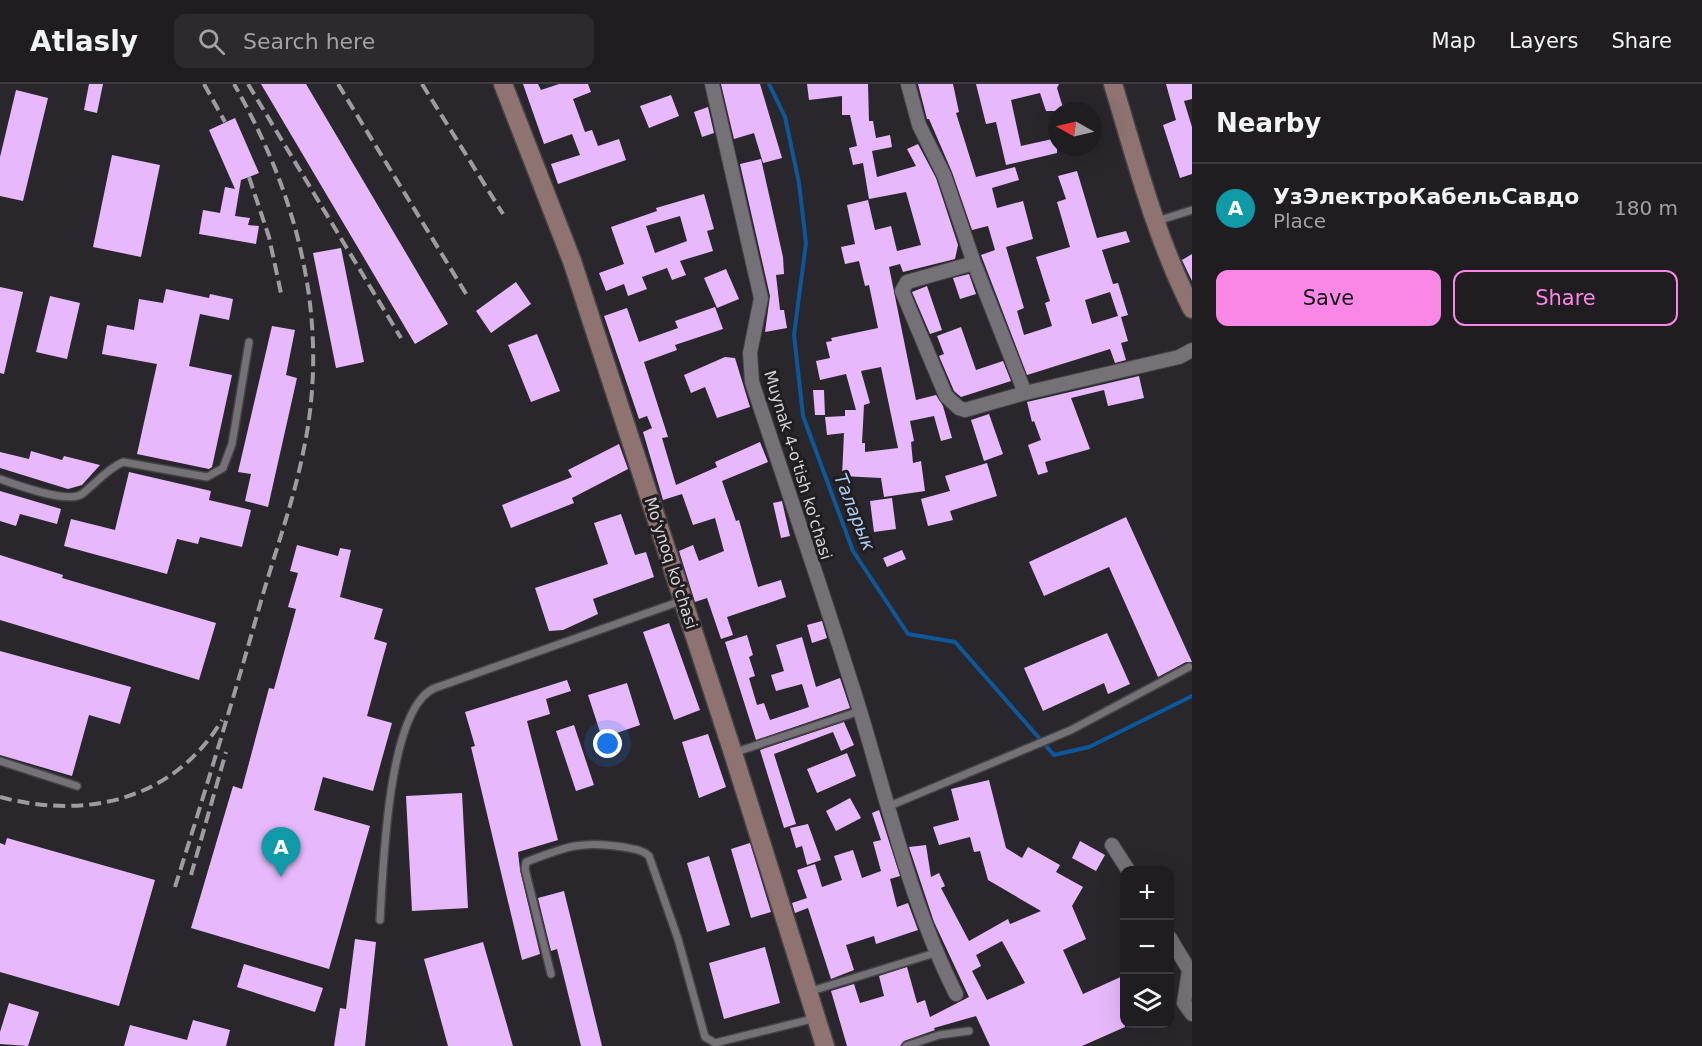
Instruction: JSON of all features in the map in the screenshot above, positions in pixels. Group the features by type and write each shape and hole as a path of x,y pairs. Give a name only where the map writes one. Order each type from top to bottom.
{"street":[{"name":"Moʻynoq ko'chasi","path":"503,84 565,241 684,600 825,1046"},
{"name":"Muynak 4-o'tish ko'chasi","path":"712,84 761,298 750,353 752,382 860,711 887,807 935,953 956,994"},
{"path":"908,84 919,125 944,175 974,263 1025,393"},
{"path":"1113,84 1155,222 1175,276 1192,309"},
{"path":"974,263 907,282 902,291 946,396 959,408 965,410 1025,393 1179,357 1192,350"},
{"path":"1112,845 1125,866"},
{"path":"1174,945 1189,970 1184,1003 1192,1014"}],"lane":[{"path":"1155,222 1192,210"},
{"path":"0,479 30,489 69,497 79,496 123,462 207,477 223,468 232,444 249,342"},
{"path":"380,921 387,810 409,717 419,698 435,688 684,600"},
{"path":"887,807 1047,740 1189,668"},
{"path":"733,753 860,711"},
{"path":"0,761 77,786"},
{"path":"551,974 525,869 526,862 573,844 598,843 641,850 650,856 678,939 705,1037 716,1043 816,1018"},
{"path":"808,992 935,953"},
{"path":"906,1046 939,1035 969,1031"}],"building":[{"path":"89,84 103,84 97,113 84,110"},
{"path":"261,84 306,84 448,324 415,344"},
{"path":"523,84 538,84 541,90 559,84 588,84 591,92 573,99 585,132 592,130 598,146 619,139 626,160 558,184 551,164 580,155 572,134 544,144"},
{"path":"721,84 760,84 782,158 763,163 754,133 734,139"},
{"path":"807,84 868,84 869,121 873,121 876,138 890,135 892,147 872,151 877,177 916,166 907,149 918,144 936,178 958,245 955,259 903,272 900,264 889,267 916,400 936,395 943,406 952,438 941,441 934,416 910,421 914,441 911,442 913,463 921,461 925,491 884,497 881,478 842,476 844,433 827,435 825,417 845,416 845,410 856,410 846,374 820,380 816,361 830,358 826,342 832,341 831,338 878,328 869,285 865,286 859,261 845,264 841,247 855,244 847,205 868,200 875,230 891,226 897,251 921,245 906,192 869,199 863,163 853,165 849,148 857,146 850,115 842,115 842,96 809,100","holes":["881,367 898,448 865,452 865,443 862,443 864,405 870,403 861,371"]},
{"path":"918,84 953,84 959,112 956,113 976,177 1015,167 1019,180 992,188 997,208 1023,201 1033,239 1006,247 1024,308 1017,311 1024,335 1052,326 1045,303 1050,301 1036,257 1070,247 1057,202 1066,199 1058,176 1077,171 1097,238 1126,231 1130,242 1102,250 1113,284 1118,283 1128,315 1121,317 1128,341 1121,343 1126,360 1115,363 1110,349 1027,375 981,255 995,250 988,226 972,230 952,172 929,119 927,119","holes":["1110,292 1118,316 1092,324 1085,300"]},
{"path":"976,84 1059,84 1057,88 1061,102 1048,102 1048,111 1046,111 1040,93 1011,100 1021,146 1048,140 1048,155 1006,165 996,122 986,124"},
{"path":"1166,84 1192,84 1192,99 1184,101 1192,127 1192,174 1180,178 1163,125 1176,120"},
{"path":"16,90 48,98 23,201 0,196 0,157"},
{"path":"671,95 679,116 649,128 640,106"},
{"path":"708,107 714,133 702,137 694,112"},
{"path":"235,118 259,173 241,180 235,216 250,218 248,225 259,226 256,244 199,234 203,210 220,213 225,187 235,189 209,130"},
{"path":"112,155 160,165 141,257 93,247"},
{"path":"761,159 783,257 784,274 776,275 780,310 784,310 787,328 765,332 770,296 740,164"},
{"path":"704,194 714,229 707,231 713,251 680,261 686,275 672,280 667,268 642,277 647,289 628,296 624,284 606,291 599,273 624,264 611,227 657,211 656,208","holes":["680,216 687,241 655,253 646,226"]},
{"path":"341,248 364,362 336,368 313,253"},
{"path":"1192,254 1192,281 1182,260"},
{"path":"726,269 739,299 717,308 704,278"},
{"path":"969,274 976,294 960,299 953,278"},
{"path":"516,282 531,304 491,333 476,311"},
{"path":"927,286 942,330 930,334 912,292"},
{"path":"0,287 23,292 4,374 0,373"},
{"path":"166,289 209,298 210,294 233,299 229,320 200,314 189,366 232,375 212,467 209,469 137,454 157,364 102,354 107,325 134,330 139,299 163,303"},
{"path":"50,296 80,303 67,359 36,352"},
{"path":"715,307 723,329 675,345 677,350 644,362 668,437 662,438 676,485 717,467 715,462 760,442 768,462 722,481 736,521 739,520 758,587 781,580 786,597 727,617 733,635 721,639 707,598 695,602 679,551 693,545 699,561 724,551 715,518 693,525 682,494 663,500 643,432 652,428 647,416 639,419 604,316 627,308 639,342 678,328 675,321"},
{"path":"272,326 295,330 286,375 297,378 268,507 245,501 251,474 238,472"},
{"path":"961,327 976,370 1003,361 1011,381 961,397 954,391 939,356 944,354 937,336"},
{"path":"537,334 560,391 531,402 508,345"},
{"path":"725,357 735,358 750,407 717,418 705,387 691,393 684,375"},
{"path":"1139,376 1144,398 1108,406 1104,390 1071,398 1090,449 1045,462 1048,472 1038,475 1028,445 1041,440 1034,421 1032,422 1027,402"},
{"path":"813,390 824,390 825,415 815,415"},
{"path":"989,414 1003,454 984,461 971,420"},
{"path":"619,444 628,469 572,498 574,503 511,528 502,505 572,477 568,470"},
{"path":"31,451 62,460 64,456 100,465 82,485 68,489 0,468 0,452 29,459"},
{"path":"987,463 997,496 950,511 953,520 928,526 921,499 950,491 945,476"},
{"path":"129,472 211,491 209,500 251,510 242,547 200,537 198,544 177,539 167,574 64,546 71,519 115,530"},
{"path":"0,491 61,509 57,524 20,514 16,526 0,521"},
{"path":"892,498 896,529 874,532 870,501"},
{"path":"782,501 790,536 781,538 773,503"},
{"path":"621,514 635,555 646,552 654,577 593,599 598,614 563,630 549,631 535,588 608,564 594,523"},
{"path":"1126,517 1192,662 1186,662 1158,677 1109,567 1044,596 1029,562"},
{"path":"297,545 338,556 340,548 351,550 340,597 383,609 374,639 387,643 367,716 392,723 373,791 323,777 314,810 370,826 329,969 191,928 233,786 242,789 269,688 274,689 296,609 288,607 298,573 290,571"},
{"path":"902,550 906,559 887,567 883,558"},
{"path":"0,555 63,575 62,578 216,623 199,680 0,620"},
{"path":"822,621 827,638 812,643 807,625"},
{"path":"669,623 700,710 674,720 643,632"},
{"path":"1107,633 1130,684 1108,694 1104,683 1043,711 1024,668"},
{"path":"747,635 753,655 749,657 755,676 749,678 757,705 764,703 770,720 809,707 802,684 776,691 771,675 784,671 776,645 802,637 816,687 840,678 850,708 756,740 725,642"},
{"path":"0,651 131,687 120,724 89,715 72,776 0,755"},
{"path":"567,680 571,691 546,699 550,714 527,721 558,840 518,852 520,870 540,954 522,960 471,747 475,746 465,712"},
{"path":"627,683 640,725 602,738 588,695"},
{"path":"844,722 854,745 841,751 833,732 774,754 796,824 784,828 760,750"},
{"path":"574,725 594,785 576,791 556,731"},
{"path":"708,734 726,787 699,798 682,742"},
{"path":"847,753 856,776 817,793 807,769"},
{"path":"989,780 1006,848 1022,858 1028,847 1060,865 1056,872 1083,887 1072,906 1086,939 1063,950 1083,994 1120,977 1120,1028 1123,1028 1082,1046 990,1046 976,1016 934,1028 935,1030 904,1041 900,1046 847,1046 831,991 854,984 860,1003 884,996 879,976 907,967 917,1003 925,1000 930,1017 969,997 934,922 909,847 926,845 931,877 939,873 945,886 941,888 969,941 1008,919 1010,924 1041,911 988,880 980,851 974,852 970,837 939,845 933,827 959,820 951,789","holes":["1002,941 1025,983 987,1000 972,971 981,966 976,955"]},
{"path":"462,793 468,908 412,911 406,796"},
{"path":"850,798 861,818 836,831 826,811"},
{"path":"879,810 900,876 890,879 897,907 908,903 918,930 876,944 874,936 846,945 854,970 831,979 808,908 795,913 792,903 807,898 797,870 815,864 822,887 842,880 834,856 853,850 862,878 881,871 873,842 881,840 872,813"},
{"path":"808,824 821,860 807,865 802,846 796,848 790,828"},
{"path":"7,838 155,880 119,1006 0,972 0,843 5,845"},
{"path":"1080,841 1105,855 1096,871 1072,858"},
{"path":"750,843 771,912 751,918 731,849"},
{"path":"709,856 730,925 707,932 687,863"},
{"path":"564,891 602,1046 581,1046 557,949 551,951 538,898"},
{"path":"355,939 376,942 365,1046 334,1046 340,1008 346,1009"},
{"path":"483,942 513,1046 448,1046 424,959"},
{"path":"765,947 780,1003 724,1019 709,963"},
{"path":"244,964 323,988 315,1012 237,987"},
{"path":"9,1003 39,1012 28,1046 0,1044 0,1032"},
{"path":"193,1020 230,1030 226,1046 124,1046 130,1025 187,1040"}],"waterway":[{"name":"Таларык","path":"769,84 785,117 799,183 806,243 794,335 803,416 853,551 908,634 955,642 1054,755 1089,747 1192,696"}],"railway":[{"path":"204,84 225,122"},
{"path":"175,887 289,509 303,453 311,404 313,357 311,309 303,262 292,217 276,171 257,127 234,84"},
{"path":"248,84 401,338"},
{"path":"338,84 468,297"},
{"path":"422,84 503,214"},
{"path":"249,177 269,237 282,298"},
{"path":"0,797 32,804 64,806 95,804 125,797 153,786 179,769 202,747 222,720"},
{"path":"191,875 226,752"}],"place":[{"name":"УзЭлектроКабельСавдо","path":"281,877"}]}
